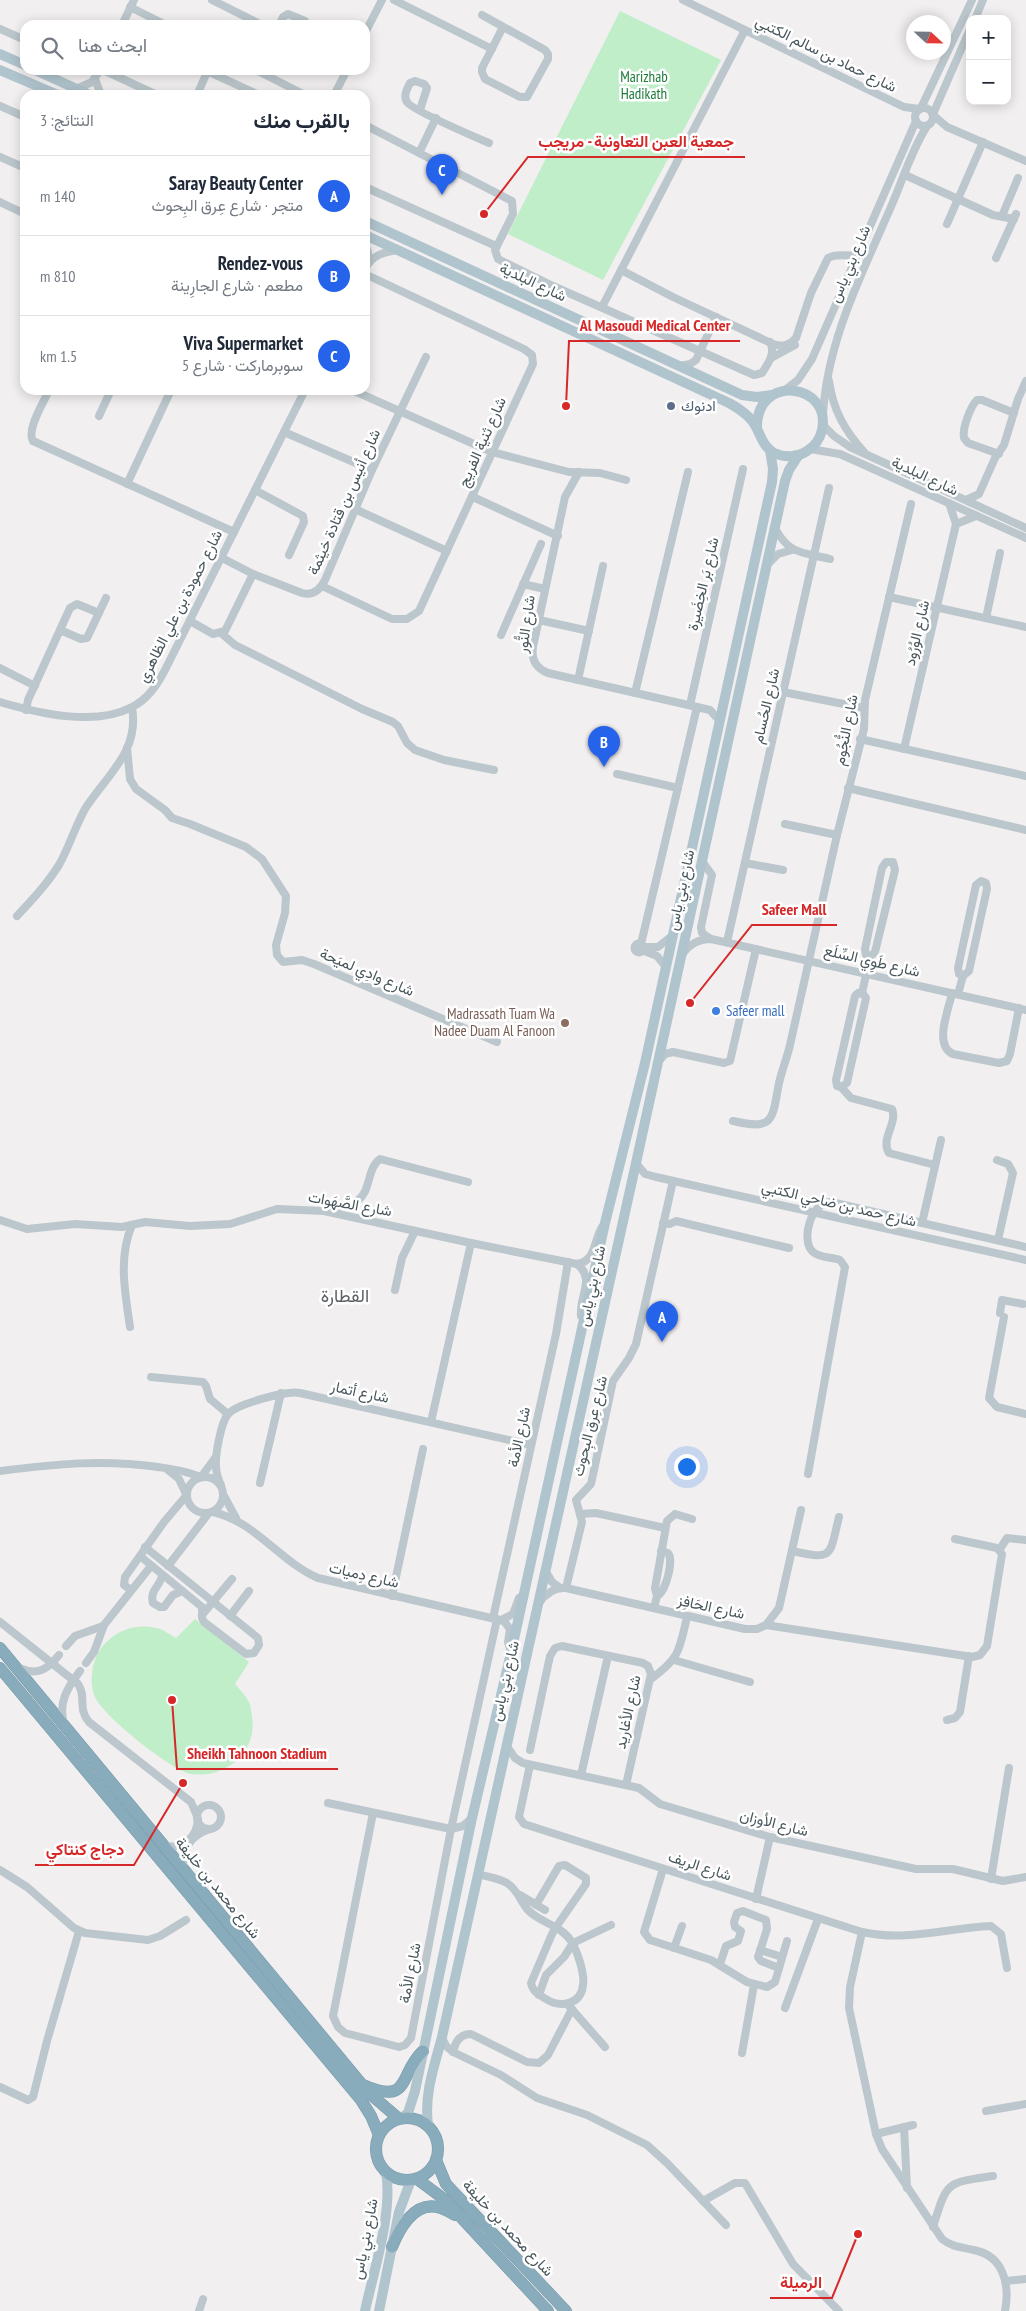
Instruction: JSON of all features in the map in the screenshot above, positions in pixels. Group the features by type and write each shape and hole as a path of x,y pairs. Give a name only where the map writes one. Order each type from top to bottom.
{"highway":[{"name":"شارع محمد بن خليفة","path":"0,1648 362,2084 383,2108 401,2118"},
{"name":"شارع محمد بن خليفة","path":"1,1670 361,2100 371,2116 379,2135"},
{"path":"362,2084 379,2092 396,2090 405,2082 414,2061 423,2051"},
{"path":"401,2118 416,2118 428,2125 437,2138 439,2150 436,2160 426,2174 414,2179 398,2179 386,2172 376,2155 379,2135 385,2127 401,2118"},
{"name":"شارع محمد بن خليفة","path":"436,2160 446,2184 566,2311"},
{"name":"شارع محمد بن خليفة","path":"414,2179 439,2194 548,2311"},
{"path":"392,2247 402,2226 414,2213 424,2207 441,2208 463,2219"}],"main road":[{"path":"0,54 20,63"},
{"path":"0,70 46,90"},
{"path":"46,75 80,90"},
{"name":"شارع البلدية","path":"370,223 705,378 750,397 773,395"},
{"name":"شارع البلدية","path":"370,237 729,403 742,411 757,428"},
{"path":"784,391 799,391 812,399 821,412 823,422 819,439 810,449 798,456 782,456 770,450 763,442 757,428 757,420 762,406 773,395 784,391"},
{"name":"شارع بني ياس","path":"401,2118 411,2106 472,1818 511,1653 605,1223 645,1063 772,482 773,469 770,450"},
{"name":"شارع بني ياس","path":"428,2125 427,2093 442,2037 775,528 787,476 798,456"},
{"path":"684,881 690,881 693,884 689,906 691,914"},
{"path":"611,1200 618,1212 623,1216"},
{"name":"شارع بني ياس","path":"366,2311 388,2206 389,2187 386,2172"},
{"name":"شارع بني ياس","path":"379,2311 401,2205 414,2179"}],"street":[{"path":"212,0 250,20"},
{"path":"370,23 382,0"},
{"path":"394,0 492,49"},
{"name":"شارع حماد بن سالم الكتبي","path":"683,0 904,107 921,109"},
{"path":"972,0 921,109 916,115 916,121 921,125 947,127 1026,161"},
{"path":"976,15 983,0"},
{"path":"124,20 132,4 158,20"},
{"path":"282,20 288,14 303,20"},
{"path":"482,15 495,20 503,27 545,50 548,54 548,59 529,96 520,97 484,77 482,70 503,27"},
{"path":"0,29 20,38"},
{"path":"602,307 745,30"},
{"path":"928,126 932,121 933,114 966,38"},
{"path":"76,88 84,86 95,75"},
{"path":"98,75 100,90"},
{"path":"106,75 143,90"},
{"path":"199,90 205,75"},
{"path":"217,75 249,90"},
{"path":"266,75 295,90"},
{"path":"336,90 344,75"},
{"path":"0,106 20,115"},
{"name":"شارع حماد بن سالم الكتبي","path":"904,107 916,121"},
{"path":"921,109 929,109 947,127"},
{"path":"420,110 488,143"},
{"path":"419,153 436,118"},
{"name":"شارع بني ياس","path":"784,391 798,380 809,366 916,121"},
{"name":"شارع بني ياس","path":"823,422 828,371 837,336 851,299 928,126"},
{"path":"370,128 512,202 513,214 496,246 495,254 498,259 552,286 754,375 762,373 773,352 770,342"},
{"path":"948,224 983,142"},
{"path":"0,157 20,166"},
{"path":"905,175 1002,216 1015,216 996,258"},
{"path":"1002,216 1018,178"},
{"path":"370,189 496,246"},
{"path":"0,202 20,212"},
{"path":"370,263 380,254 398,250"},
{"path":"621,270 716,318 780,346 788,345 796,338 811,293 828,258 834,255 844,257 858,254"},
{"path":"844,257 852,269"},
{"name":"شارع ثنية الفريج","path":"322,586 392,619 407,619 419,611 473,497 531,368 533,359 532,355 524,349 370,276"},
{"path":"678,366 686,365 696,360 716,318"},
{"path":"770,358 794,346 800,336 800,328"},
{"name":"شارع أنيس بن قتادة خيثمة","path":"222,558 253,574 307,594 318,590 322,586 372,470 426,357"},
{"path":"696,360 705,378"},
{"path":"828,371 830,392 840,420 853,440 868,455"},
{"path":"966,500 978,494 1004,446 1026,381"},
{"path":"47,395 32,429 31,438 33,441 234,532"},
{"path":"99,416 109,395"},
{"path":"127,484 169,395"},
{"name":"شارع حمودة بن علي الظاهري","path":"0,702 26,710 53,715 86,717 107,715 132,708 150,693 158,684 302,395"},
{"path":"363,395 492,452 558,470 600,473 626,480"},
{"path":"999,454 968,442 964,438 963,431 973,405 977,400 982,400 1014,413"},
{"name":"شارع البلدية","path":"823,422 840,441 1026,528"},
{"path":"284,432 372,470"},
{"name":"شارع البلدية","path":"810,449 840,454 1026,538"},
{"name":"شارع بَر الخِضَيرة","path":"642,947 678,788 743,469"},
{"name":"شارع النُّور","path":"579,472 565,497 532,654 537,666 548,673 710,710"},
{"path":"635,693 688,472"},
{"name":"شارع الحُسام","path":"727,942 829,488"},
{"path":"255,490 303,516 304,522 289,556"},
{"path":"978,494 982,508"},
{"path":"473,497 558,536"},
{"path":"948,503 956,524 976,516"},
{"name":"شارع النُّجُوم","path":"733,1121 758,1125 768,1120 776,1110 779,1084 790,1045 837,835 865,723 864,708 911,504"},
{"path":"355,509 447,551"},
{"name":"شارع الوُرُود","path":"904,749 956,524"},
{"path":"775,528 782,541 792,550"},
{"path":"501,635 541,544"},
{"path":"767,565 778,554 792,550 830,559"},
{"path":"986,618 1000,553"},
{"path":"578,680 603,566"},
{"path":"190,621 213,634 221,633 228,628 253,574"},
{"path":"523,584 545,590"},
{"path":"890,597 1026,627"},
{"path":"60,630 85,639 89,636 106,598"},
{"path":"26,710 70,608 75,604 99,613"},
{"path":"539,620 589,631"},
{"path":"221,633 235,645 362,709 393,722 398,726 407,743 415,750 444,760 494,770"},
{"path":"0,668 35,686"},
{"path":"783,692 864,708"},
{"path":"720,721 710,710 724,702"},
{"path":"17,916 52,875 87,806 116,768 127,748 134,727 132,708"},
{"path":"860,739 1026,776"},
{"name":"شارع وادِي لميَحة","path":"127,748 130,779 136,790 172,818 246,847 262,859 286,896 285,913 276,945 277,955 283,962 302,960 314,964 497,1042"},
{"path":"617,774 678,788"},
{"path":"848,788 1026,830"},
{"path":"785,824 837,835"},
{"path":"702,861 712,875 701,927 702,932 711,939"},
{"path":"870,956 866,955 864,949 883,865 890,862 894,864 895,870 876,952 870,956 866,973 862,993 866,998 846,1083 841,1088 851,1098 888,1107 893,1113 886,1146 889,1153 935,1165"},
{"path":"745,863 784,870"},
{"path":"963,976 958,972 960,960 976,885 983,881 987,885 987,889 969,971 963,976 955,993 943,1042 947,1050 953,1054 1004,1062 1010,1054 1023,1009"},
{"path":"642,947 658,947 673,935"},
{"path":"682,956 691,944 711,939"},
{"name":"شارع طَوِي السِّلَع","path":"711,939 1023,1009"},
{"path":"642,947 657,956 666,967"},
{"path":"658,1062 665,1054 672,1052 724,1063 730,1061 756,949"},
{"path":"922,1223 941,1140"},
{"path":"324,1211 358,1200 364,1193 374,1165 380,1159 468,1182"},
{"path":"997,1160 1008,1164 1013,1173 998,1240"},
{"path":"631,1184 646,1174 636,1163"},
{"name":"شارع حمد بن ضاحي الكتبي","path":"646,1174 1026,1260"},
{"name":"شارع عِرق البِحوث","path":"563,1588 581,1526 576,1500 591,1484 613,1381 636,1344 673,1181"},
{"path":"808,1474 845,1267 840,1260 817,1255 810,1248 807,1236 813,1213 819,1205 828,1202 1026,1247"},
{"path":"667,1208 674,1213 676,1221"},
{"name":"شارع الصَّهَوات","path":"0,1220 27,1229 74,1224 122,1227 145,1222 178,1225 224,1224 277,1209 324,1211 577,1264"},
{"path":"663,1223 670,1224 676,1221 789,1248"},
{"path":"577,1264 586,1262 591,1258 598,1235 605,1223"},
{"path":"130,1327 123,1259 126,1240 132,1225"},
{"path":"395,1290 402,1258 416,1231"},
{"path":"431,1422 471,1243"},
{"name":"شارع الأمة","path":"373,1813 333,2016 338,2027 344,2033 396,2047 406,2045 411,2038 531,1445 556,1334 568,1262"},
{"path":"577,1264 585,1271 587,1277 580,1307 581,1316 584,1318"},
{"path":"1023,1304 1002,1300 1002,1315 989,1398 997,1407 1026,1414"},
{"path":"151,1378 203,1382 210,1398 228,1414 223,1426 216,1456 216,1471 224,1496 218,1508 210,1513 168,1566"},
{"name":"شارع أتمار","path":"228,1414 233,1410 281,1393 295,1392 531,1445"},
{"path":"260,1483 281,1393"},
{"path":"392,1596 423,1449"},
{"path":"131,1590 126,1588 124,1579 145,1547 186,1495 190,1484 200,1477 216,1456"},
{"path":"0,1471 97,1461 164,1468 212,1478 220,1485"},
{"path":"164,1468 179,1479 193,1510 210,1513"},
{"name":"شارع دِميات","path":"224,1496 237,1520"},
{"path":"766,1625 779,1608 801,1510"},
{"name":"شارع دِميات","path":"210,1513 237,1520 311,1575 392,1596 497,1619"},
{"path":"580,1514 596,1513 666,1528"},
{"path":"654,1608 658,1596 665,1589 671,1558 668,1553 661,1551 669,1518 672,1515 679,1515 692,1519"},
{"path":"792,1551 818,1557 828,1554 839,1517"},
{"path":"947,1720 955,1718 960,1712 968,1656 980,1655 987,1646 1002,1556 1000,1549 1007,1538 1026,1540"},
{"path":"955,1539 1000,1549"},
{"path":"140,1556 202,1606 204,1622 248,1654 252,1654 259,1645 258,1638 145,1547"},
{"path":"86,1663 93,1655 104,1625 151,1566"},
{"path":"545,1570 552,1582 563,1588"},
{"path":"162,1574 161,1581 152,1593 153,1603 164,1607 175,1594 182,1590"},
{"path":"202,1615 232,1579"},
{"path":"537,1604 547,1594 563,1588"},
{"name":"شارع الحَافِز","path":"563,1588 751,1630 766,1625 968,1656"},
{"path":"497,1619 513,1614 525,1589"},
{"path":"230,1616 249,1591"},
{"path":"650,1679 674,1660 679,1649 687,1617"},
{"path":"497,1619 506,1622 510,1629 508,1642 511,1653"},
{"path":"0,1622 81,1688 81,1708 89,1722 191,1802 216,1808 221,1816 218,1825 176,1847 163,1845"},
{"path":"66,1646 72,1638 94,1631 104,1625"},
{"path":"82,1634 91,1637 96,1646"},
{"name":"شارع الأغاريد","path":"530,1750 550,1656 555,1648 562,1646 648,1666 650,1679 626,1785"},
{"path":"45,1670 59,1654"},
{"path":"580,1775 608,1656"},
{"path":"674,1660 750,1682"},
{"path":"14,1665 28,1672 45,1670 57,1671 61,1674 65,1685 62,1714 66,1729"},
{"path":"64,1697 80,1671"},
{"path":"506,1745 515,1758 527,1764"},
{"name":"شارع الأوزان","path":"500,1770 514,1764 527,1764 626,1785 643,1790 656,1802 666,1806 770,1837 916,1869 953,1869 1003,1881 1026,1877"},
{"name":"شارع الريف","path":"527,1764 519,1817 524,1824 862,1932 896,1937 929,1935 943,1930 987,1926 996,1927 1001,1934 1006,1968"},
{"path":"991,1879 1009,1768"},
{"path":"191,1802 202,1826 210,1829"},
{"path":"328,1803 452,1830 463,1826 472,1818"},
{"path":"183,1869 184,1852 196,1830 200,1811 206,1806"},
{"path":"756,1899 770,1837"},
{"path":"536,1905 559,1866 565,1865 585,1876 586,1884 556,1927 532,1978 532,1988 539,1995 557,2005 569,2007 605,2047"},
{"path":"663,1869 644,1932 650,1940 720,1964 754,1985 767,1987 772,1986 787,1940"},
{"path":"0,1870 27,1887 79,1931 148,1940 160,1936 186,1920"},
{"path":"435,2064 444,2055 453,2052 459,2038 471,2034 527,2062 539,2063 548,2055 569,2007 578,1998 583,1988 583,1976 573,1943 566,1934 528,1910 518,1894 507,1883 478,1874"},
{"path":"518,1894 545,1910"},
{"path":"720,1964 726,1946 735,1944 738,1941 740,1931 734,1922 737,1913 741,1911 762,1917 767,1922 767,1929 758,1955 760,1960 779,1968"},
{"path":"785,2008 818,1918"},
{"path":"539,1995 546,1975 564,1958 573,1943 612,1925"},
{"path":"674,1948 682,1926"},
{"path":"0,2087 28,2100 34,2097 47,2042 79,1931"},
{"path":"862,1932 850,1987 849,2008 876,2134 882,2149 907,2188 933,2227 948,2244 983,2253 1000,2266 1006,2281 1007,2298 1005,2311"},
{"path":"760,1950 782,1957"},
{"path":"742,2053 754,1985"},
{"path":"442,2037 446,2046 453,2052 492,2070 537,2098 587,2115 647,2146 667,2163 726,2225"},
{"path":"986,2111 1026,2104"},
{"path":"876,2134 913,2125"},
{"path":"904,2127 907,2188"},
{"path":"933,2227 943,2194 947,2188 959,2182 993,2176"},
{"path":"703,2201 735,2183 745,2183 793,2264 839,2311"},
{"path":"1006,2281 1026,2278"},
{"path":"199,2311 203,2299"}],"green space":[{"name":"Marizhab Hadikath","path":"620,11 721,60 603,280 508,234"},
{"path":"195,1619 249,1662 235,1684 250,1705 252,1730 250,1741 237,1760 216,1772 204,1774 191,1774 182,1771 138,1741 100,1705 93,1693 92,1684 95,1660 99,1651 111,1638 128,1629 146,1627 156,1628 176,1638"}],"place":[{"name":"Viva Supermarket","path":"442,195"},
{"name":"جمعية العبن التعاونبة - مريجب","path":"484,214"},
{"name":"Al Masoudi Medical Center","path":"566,406"},
{"name":"ادنوك","path":"671,406"},
{"name":"Rendez-vous","path":"604,767"},
{"name":"Safeer Mall","path":"690,1003"},
{"name":"Safeer mall","path":"716,1011"},
{"name":"Madrassath Tuam Wa Nadee Duam Al Fanoon","path":"565,1023"},
{"name":"Saray Beauty Center","path":"662,1342"},
{"name":"Sheikh Tahnoon Stadium","path":"172,1700"},
{"name":"دجاج كنتاكي","path":"183,1783"},
{"name":"الرميلة","path":"858,2234"}],"district":[{"name":"القطارة","path":"345,1296"}]}
